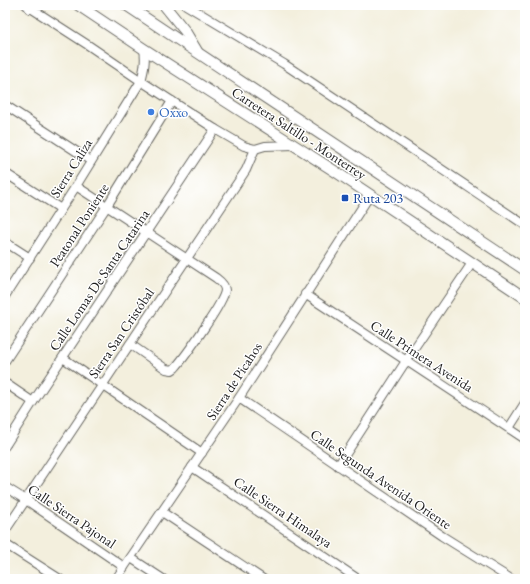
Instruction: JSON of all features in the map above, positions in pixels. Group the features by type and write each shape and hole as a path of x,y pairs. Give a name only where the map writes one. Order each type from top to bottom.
{"main road":[{"name":"Carretera Saltillo - Monterrey","path":"78,5 144,50 293,144 525,298"},
{"name":"Carretera Saltillo - Monterrey","path":"126,5 525,270"},
{"path":"164,5 185,31 200,54"}],"street":[{"path":"186,5 284,64 525,225"},
{"path":"28,6 140,81 244,146 255,149 265,146 293,144"},
{"name":"Sierra Caliza","path":"5,296 76,186 140,81 144,71 144,50"},
{"name":"Peatonal Poniente","path":"5,361 107,206 172,101"},
{"path":"5,105 91,161"},
{"name":"Calle Lomas De Santa Catarina","path":"5,446 215,129"},
{"name":"Sierra San Cristóbal","path":"5,531 246,170 255,149"},
{"path":"5,173 61,209"},
{"path":"76,186 221,282 225,290 222,300 178,365 172,370 164,368 130,344"},
{"name":"Sierra de Picahos","path":"116,579 239,398 370,195"},
{"path":"5,242 30,258"},
{"path":"338,466 406,360 472,263"},
{"name":"Calle Primera Avenida","path":"305,294 525,439"},
{"path":"63,358 202,452"},
{"path":"5,383 33,402"},
{"name":"Calle Segunda Avenida Oriente","path":"239,398 442,536 510,579"},
{"path":"509,428 525,403"},
{"name":"Calle Sierra Himalaya","path":"192,467 358,579"},
{"name":"Calle Sierra Pajonal","path":"5,487 124,567"},
{"path":"162,512 263,579"},
{"path":"5,544 60,579"},
{"path":"131,558 163,579"}],"place":[{"name":"Oxxo","path":"151,112"},
{"name":"Ruta 203","path":"345,198"}]}
